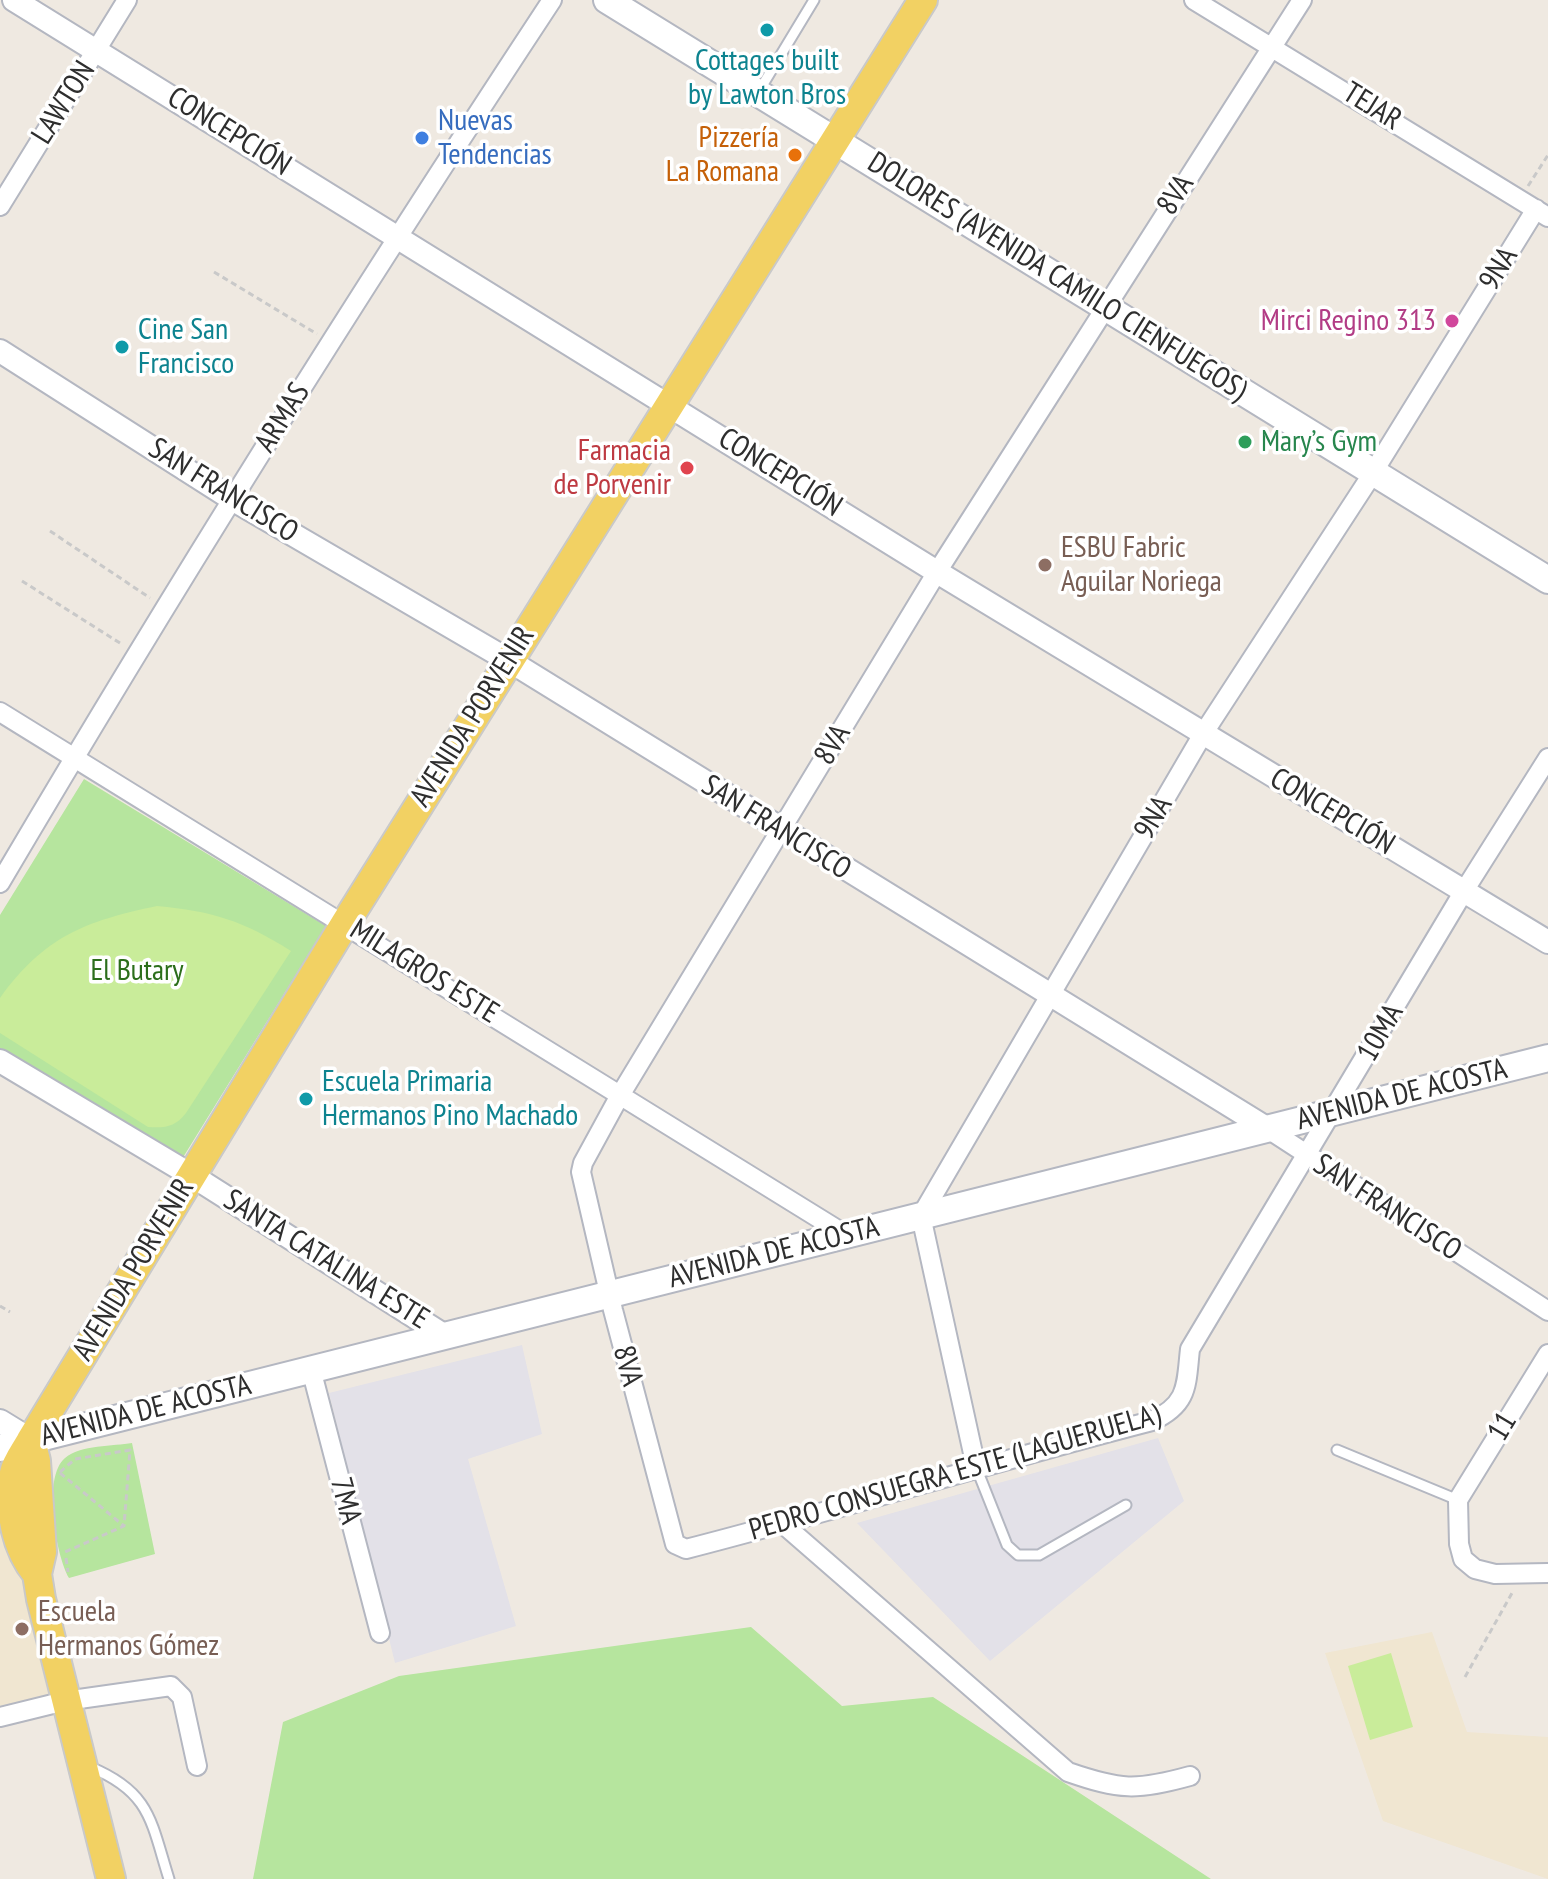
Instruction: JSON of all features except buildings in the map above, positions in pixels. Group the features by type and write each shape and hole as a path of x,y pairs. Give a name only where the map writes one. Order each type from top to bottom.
{"main road":[{"name":"DOLORES (AVENIDA CAMILO CIENFUEGOS)","path":"607,0 1548,580"},
{"name":"AVENIDA PORVENIR","path":"111,1879 79,1762 37,1574 22,1557 14,1520 14,1471 346,922 923,0"},
{"name":"AVENIDA DE ACOSTA","path":"0,1448 1548,1058"}],"street":[{"name":"CONCEPCIÓN","path":"14,0 937,572 1548,942"},
{"name":"LAWTON","path":"0,206 127,0"},
{"name":"ARMAS","path":"0,883 164,607 397,236 552,0"},
{"name":"TEJAR","path":"1194,0 1542,213"},
{"name":"8VA","path":"675,1544 609,1294 581,1172 619,1097 937,572 1302,0"},
{"name":"9NA","path":"921,1216 1048,994 1203,734 1542,213"},
{"name":"SAN FRANCISCO","path":"0,351 232,499 508,660 1268,1129 1548,1311"},
{"name":"MILAGROS ESTE","path":"0,712 346,922 619,1097 846,1235"},
{"name":"10MA","path":"1190,1349 1464,891 1548,758"},
{"name":"SANTA CATALINA ESTE","path":"0,1061 191,1175 445,1336"},
{"path":"921,1216 976,1467"},
{"name":"PEDRO CONSUEGRA ESTE (LAGUERUELA)","path":"675,1544 686,1549 783,1524 976,1467 1152,1421 1170,1413 1185,1395 1190,1349"},
{"name":"11","path":"1458,1500 1548,1354"},
{"name":"7MA","path":"311,1369 380,1633"},
{"path":"0,1421 31,1440"},
{"path":"1458,1500 1459,1544 1463,1559 1475,1569 1495,1574 1548,1573"},
{"path":"783,1524 1068,1772 1112,1787 1155,1785 1190,1776"},
{"path":"0,1717 65,1701 171,1686 182,1697 197,1766"}],"lane":[{"path":"759,91 814,0"},
{"path":"1337,1450 1458,1500"},
{"path":"976,1467 1007,1545 1018,1555 1039,1555 1126,1505"},
{"path":"79,1762 106,1774 147,1808 169,1879"}],"path":[{"path":"1519,199 1548,155"},
{"path":"214,272 330,342"},
{"path":"50,531 164,607"},
{"path":"22,581 136,653"},
{"path":"0,1306 10,1312"},
{"path":"58,1483 60,1473 75,1459 130,1450 124,1526"},
{"path":"60,1473 124,1526"},
{"path":"68,1572 65,1552 124,1526"},
{"path":"1465,1677 1524,1572"}],"shaded area":[{"path":"522,1345 542,1434 468,1459 516,1626 395,1663 329,1393"},
{"path":"1158,1438 1184,1501 990,1661 857,1523"},
{"name":"Escuela Hermanos Gómez","path":"31,1440 65,1701 0,1718 0,1448"},
{"path":"1432,1632 1467,1732 1548,1737 1548,1879 1383,1821 1325,1653"}],"green space":[{"name":"El Butary","path":"84,779 326,926 182,1159 0,1048 0,915"},
{"path":"157,906 227,919 291,951 182,1118 165,1127 148,1127 0,1033 0,998 33,960 68,935 108,918"},
{"path":"132,1443 155,1554 69,1578 60,1552 54,1516 54,1482 58,1468 65,1458 79,1451"},
{"path":"751,1627 842,1706 933,1697 1211,1879 253,1879 283,1722 399,1676"},
{"path":"1391,1653 1413,1727 1370,1740 1348,1666"}],"place":[{"name":"Cottages built by Lawton Bros","path":"767,30"},
{"name":"Nuevas Tendencias","path":"422,138"},
{"name":"Pizzería La Romana","path":"795,155"},
{"name":"Mirci Regino 313","path":"1452,321"},
{"name":"Cine San Francisco","path":"122,347"},
{"name":"Mary’s Gym","path":"1245,442"},
{"name":"Farmacia de Porvenir","path":"687,468"},
{"name":"ESBU Fabric Aguilar Noriega","path":"1045,565"},
{"name":"Escuela Primaria Hermanos Pino Machado","path":"306,1099"},
{"name":"Escuela Hermanos Gómez","path":"22,1629"}]}
